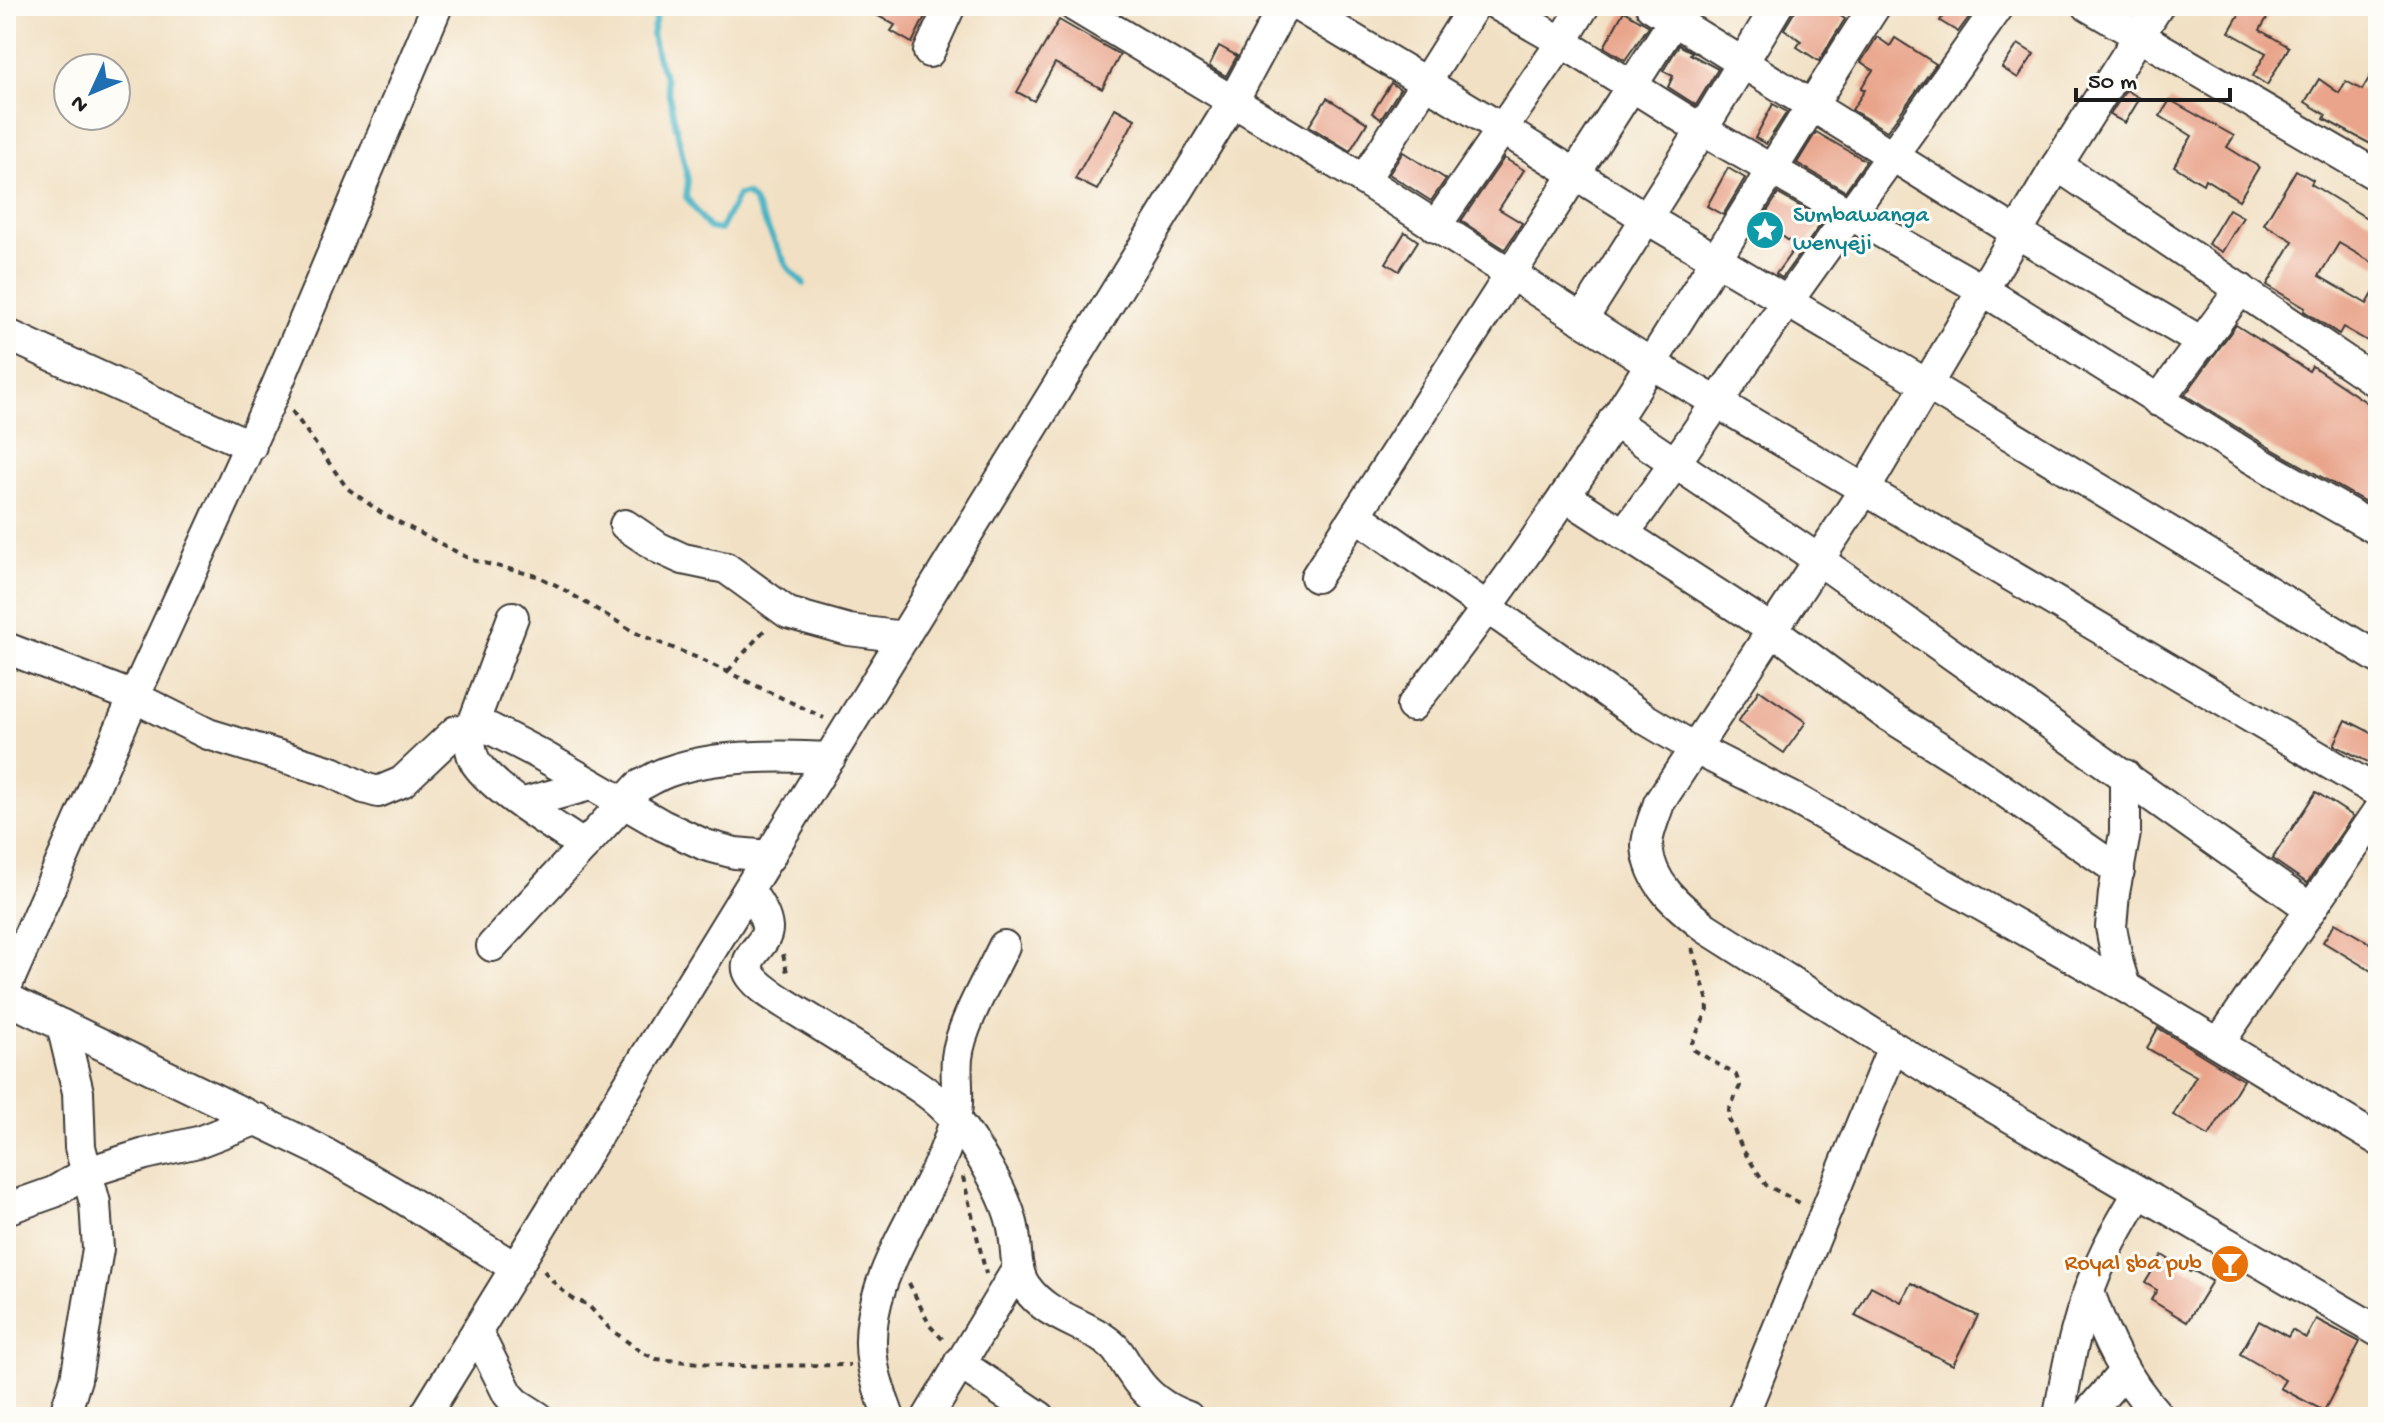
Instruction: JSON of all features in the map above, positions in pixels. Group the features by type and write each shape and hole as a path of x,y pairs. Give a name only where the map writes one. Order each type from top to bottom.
{"street":[{"path":"6,987 134,697 251,446 437,6"},
{"path":"929,52 950,6"},
{"path":"1074,6 1364,180 1650,363 2378,792"},
{"path":"424,1417 1232,103 1284,6"},
{"path":"1298,6 2378,658"},
{"path":"1364,180 1474,6"},
{"path":"1499,6 1633,85 1702,130 1983,290 2255,460 2378,530"},
{"path":"1435,227 1584,6"},
{"path":"1582,320 1777,6"},
{"path":"1412,706 1565,496 1875,6"},
{"path":"1623,534 1677,464 1787,302 1853,214 1892,154 1999,6"},
{"path":"2088,6 2377,172"},
{"path":"2158,6 2057,165 1865,489 1659,803 1647,844 1655,877 1677,905 1706,928 1893,1047 2378,1331"},
{"path":"1316,577 1633,85 1670,11 1743,63 2017,233 2203,343"},
{"path":"2057,165 2378,383"},
{"path":"2158,401 2241,289"},
{"path":"6,334 251,446"},
{"path":"1613,421 1819,560 2311,909"},
{"path":"1565,496 1774,631 1883,712 1961,761 2119,871"},
{"path":"1356,515 1595,686 1696,749 1797,800 2125,987 2378,1140"},
{"path":"625,525 659,548 683,559 726,568 779,608 800,618 849,630 904,637"},
{"path":"513,617 472,727 469,745 476,762 495,782 584,846"},
{"path":"6,648 134,697 208,734 332,772 378,792 402,782 456,731 472,727 491,729 622,804 705,845 735,853 770,856"},
{"path":"492,946 639,786 667,772 736,759 787,755 830,758"},
{"path":"2125,775 2125,833 2111,927 2125,987"},
{"path":"524,803 590,785"},
{"path":"2219,1043 2378,811"},
{"path":"749,890 763,912 767,926 762,942 748,961 748,970 759,984 913,1083 955,1119 1005,1199 1012,1223 1020,1278 1038,1301 1057,1316 1097,1335 1113,1347 1150,1395 1165,1408 1188,1417"},
{"path":"889,1417 873,1365 873,1324 883,1281 941,1159 955,1119 957,1058 961,1040 1004,946"},
{"path":"6,998 258,1119 522,1259"},
{"path":"62,1025 78,1092 80,1147 95,1203 98,1249 79,1366 64,1417"},
{"path":"1742,1417 1893,1047"},
{"path":"6,1209 54,1192 88,1172 198,1142 258,1119"},
{"path":"2059,1417 2065,1375 2089,1292 2106,1251 2139,1192"},
{"path":"928,1417 1018,1268"},
{"path":"2089,1292 2106,1339 2151,1413"},
{"path":"477,1332 508,1394 538,1417"},
{"path":"962,1358 1040,1417"},
{"path":"2085,1417 2124,1372"}],"path":[{"path":"275,390 347,488 368,505 472,560 537,576 556,585 638,634 824,717 846,733"},
{"path":"728,672 779,608"},
{"path":"767,926 786,959 788,990 785,1003"},
{"path":"1691,947 1708,1010 1692,1043 1701,1056 1736,1075 1740,1081 1729,1110 1729,1119 1743,1150 1766,1185 1794,1201 1827,1212"},
{"path":"962,1170 994,1307"},
{"path":"522,1259 573,1299 587,1304 629,1344 656,1359 733,1366 873,1365"},
{"path":"892,1260 915,1293 934,1333 962,1358"}],"building":[{"path":"860,6 930,6 912,43 891,31 895,25"},
{"path":"1798,6 1825,6 1845,19 1819,61 1797,47 1801,41 1784,29"},
{"path":"1949,6 1962,6 1972,13 1958,32 1940,21"},
{"path":"2244,6 2274,6 2260,30 2289,47 2267,85 2253,76 2266,53 2229,32"},
{"path":"1624,11 1649,26 1625,60 1604,47"},
{"path":"1059,20 1120,55 1102,89 1055,63 1034,101 1017,92"},
{"path":"1877,37 1890,46 1895,38 1936,64 1887,131 1852,110 1873,70 1861,62"},
{"path":"2018,44 2034,54 2018,78 2002,68"},
{"path":"1679,45 1718,69 1696,105 1668,87 1673,76 1663,71"},
{"path":"1219,46 1237,56 1226,76 1209,66"},
{"path":"2378,63 2378,148 2324,119 2326,115 2305,102 2319,79 2339,93 2346,81 2362,90"},
{"path":"1391,83 1400,89 1381,119 1372,113"},
{"path":"2126,90 2140,98 2125,123 2110,115"},
{"path":"1327,98 1367,123 1350,151 1309,126"},
{"path":"2170,100 2234,136 2227,147 2259,167 2239,200 2205,179 2203,184 2174,166 2192,136 2160,116"},
{"path":"1773,104 1787,112 1766,144 1755,138"},
{"path":"1115,108 1135,119 1097,190 1075,179"},
{"path":"1816,132 1866,161 1845,191 1797,163"},
{"path":"1403,152 1446,179 1431,201 1389,174"},
{"path":"1504,158 1524,170 1499,209 1522,223 1505,249 1461,221"},
{"path":"1728,168 1745,178 1723,215 1707,206"},
{"path":"2296,170 2313,180 2311,184 2378,225 2378,266 2339,243 2319,276 2367,304 2378,285 2378,347 2343,327 2339,334 2267,285 2293,241 2264,224"},
{"path":"1778,194 1824,220 1782,278 1776,274 1796,246 1761,221"},
{"path":"2229,209 2243,217 2222,252 2208,244"},
{"path":"1405,232 1418,241 1399,271 1386,263"},
{"path":"2236,325 2309,371 2312,366 2378,410 2378,509 2185,395"},
{"path":"1759,690 1806,722 1784,753 1738,722"},
{"path":"2346,720 2378,736 2378,767 2334,745"},
{"path":"2316,792 2353,816 2307,883 2272,859"},
{"path":"2335,923 2378,948 2378,975 2323,942"},
{"path":"2158,1028 2243,1080 2209,1136 2173,1115 2196,1076 2147,1048"},
{"path":"2162,1255 2212,1281 2187,1322 2151,1300 2157,1290 2145,1283"},
{"path":"1911,1283 1978,1316 1953,1365 1855,1316 1871,1286 1901,1302"},
{"path":"2316,1319 2360,1342 2324,1411 2280,1388 2285,1380 2240,1354 2259,1321 2288,1337 2292,1330 2306,1338"}],"waterway":[{"path":"659,6 652,34 688,180 686,197 709,228 720,230 738,195 746,194 753,200 788,268 804,284"}],"place":[{"name":"Sumbawanga wenyeji","path":"1765,230"},
{"name":"Royal sba pub","path":"2230,1264"}]}
